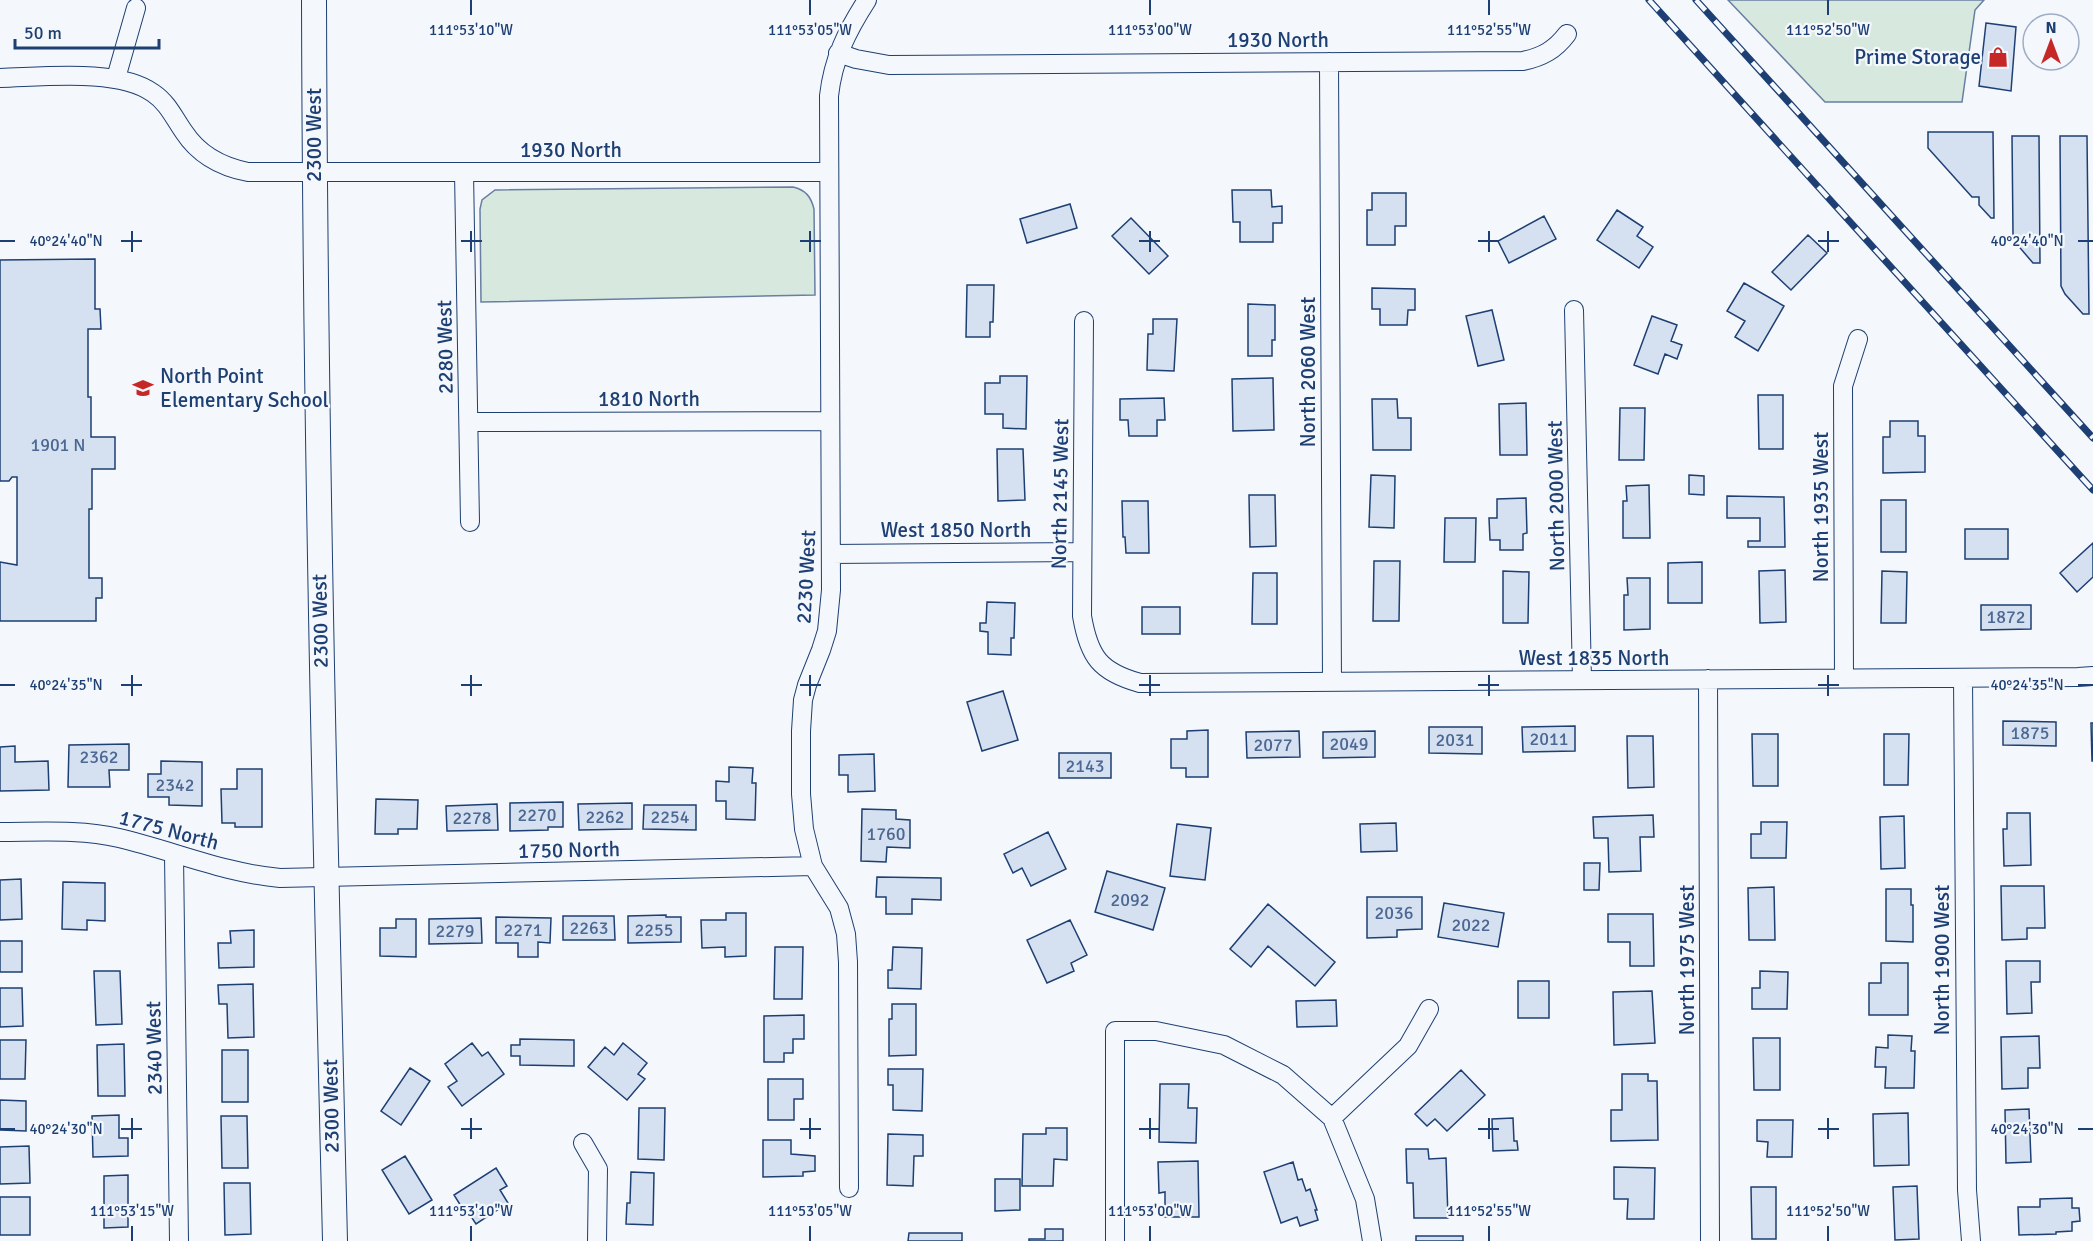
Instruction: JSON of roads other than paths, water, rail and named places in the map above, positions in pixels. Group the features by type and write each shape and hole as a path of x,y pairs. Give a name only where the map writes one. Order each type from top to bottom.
{"main road":[{"name":"2300 West","path":"314,0 314,171 326,878 335,1241"}],"street":[{"name":"2230 West","path":"849,1188 846,934 839,908 813,866 804,829 801,716 807,684 821,650 831,610 829,96 838,53 850,27 867,0"},
{"path":"0,78 117,78 136,8"},
{"name":"1930 North","path":"838,53 856,59 889,64 1523,61 1545,54 1561,42 1567,34"},
{"name":"North 2060 West","path":"1329,62 1332,682"},
{"name":"1930 North","path":"117,78 153,92 171,111 193,144 212,160 224,166 248,172 829,172"},
{"name":"2280 West","path":"464,172 470,522"},
{"name":"North 2000 West","path":"1574,310 1582,680"},
{"name":"North 2145 West","path":"1084,321 1082,616 1085,635 1099,664"},
{"name":"North 1935 West","path":"1844,678 1843,386 1858,339"},
{"name":"1810 North","path":"469,422 830,421"},
{"name":"West 1850 North","path":"831,554 1082,552"},
{"name":"West 1835 North","path":"1099,664 1125,679 1140,683 2093,676"},
{"name":"North 1900 West","path":"1963,678 1966,1190 1971,1241"},
{"name":"North 1975 West","path":"1708,679 1710,1241"},
{"name":"1775 North","path":"0,832 70,831 118,838 255,876 291,879 326,878"},
{"name":"2340 West","path":"174,855 179,1241"},
{"name":"1750 North","path":"326,878 813,866"},
{"path":"1332,1118 1408,1046 1429,1009"},
{"path":"1115,1241 1115,1031 1156,1031 1224,1045 1283,1075 1332,1118 1365,1199 1372,1241"},
{"path":"583,1143 598,1169 597,1241"}],"railway":[{"path":"1649,0 2093,490"},
{"path":"1696,0 2093,438"}],"place":[{"name":"Prime Storage","path":"1998,57"},
{"name":"North Point Elementary School","path":"143,388"}]}
